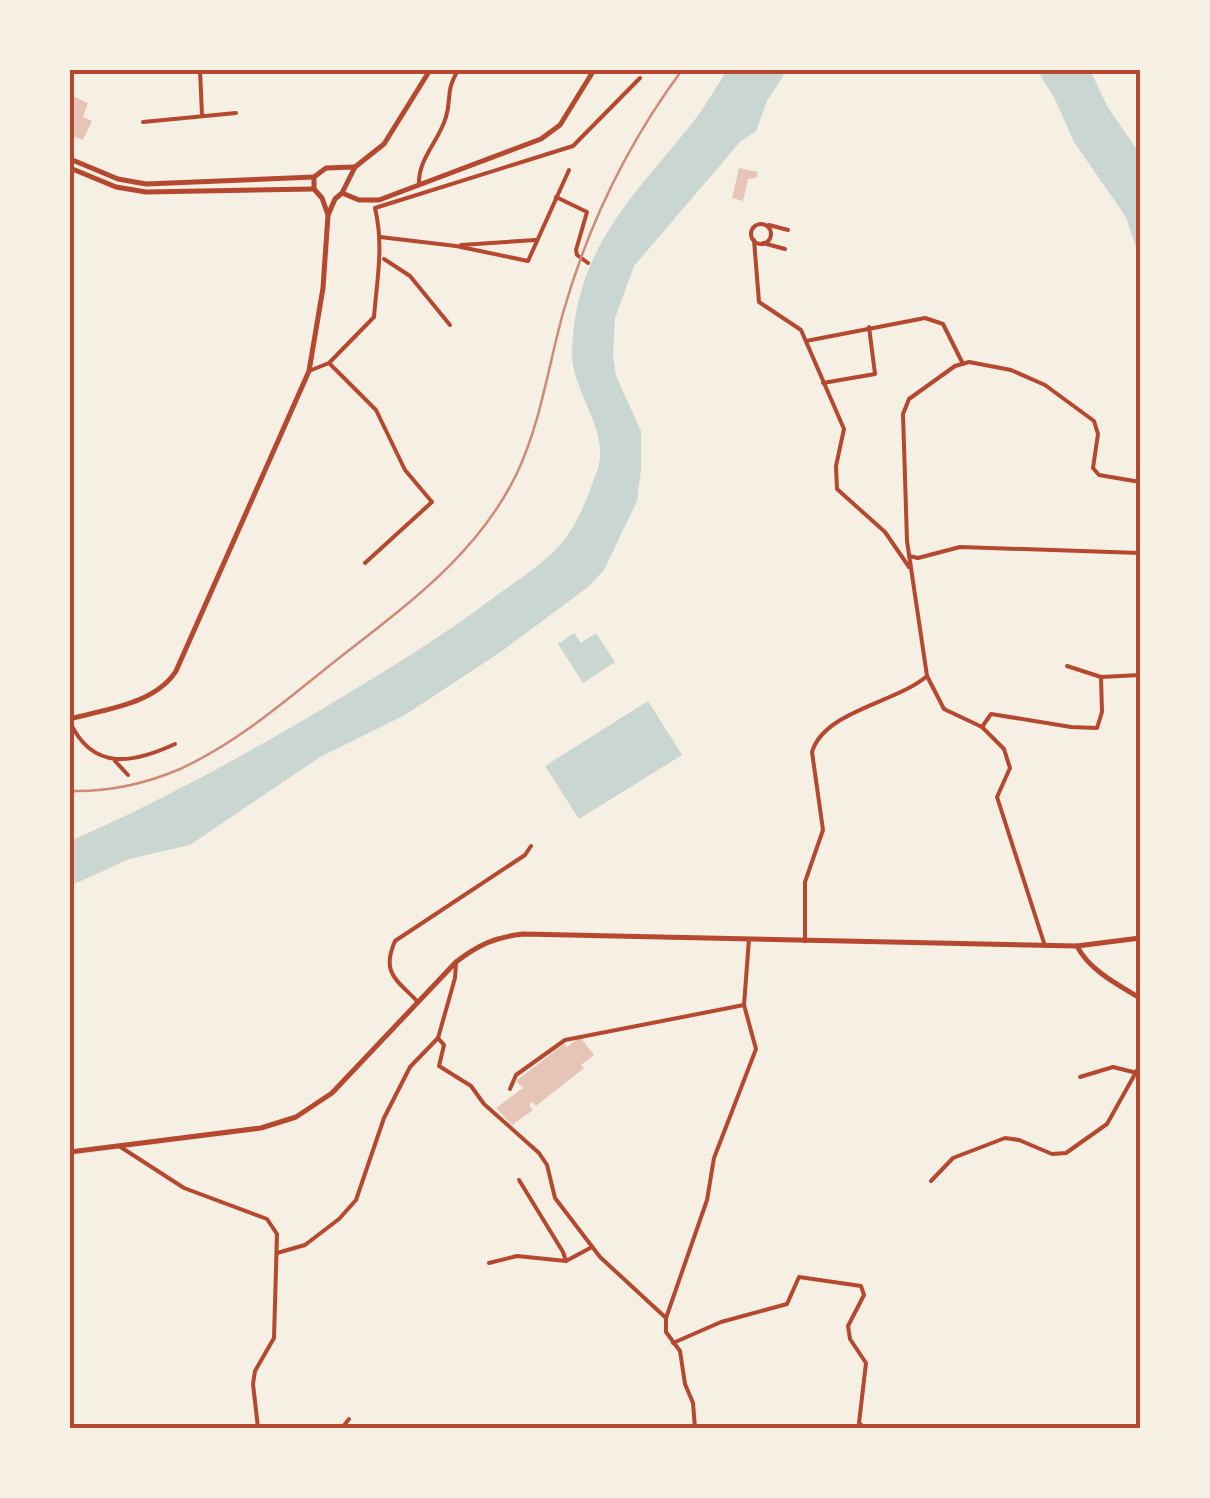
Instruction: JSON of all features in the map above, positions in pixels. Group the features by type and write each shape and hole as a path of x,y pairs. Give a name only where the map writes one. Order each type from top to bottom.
{"main road":[{"path":"70,721 152,695 167,686 176,671 309,370 323,288 328,215 334,199 342,193 354,167 384,144 430,70"},
{"path":"342,193 371,202 551,133 594,70"},
{"path":"70,159 118,179 146,184 314,177 326,168 354,167"},
{"path":"70,168 116,187 146,192 314,189"},
{"path":"336,169 345,184"},
{"path":"314,177 314,189 328,215"},
{"path":"322,198 334,199"},
{"path":"70,1152 261,1128 296,1117 332,1093 456,962 478,945 502,936 1045,946 1140,938"},
{"path":"1078,946 1081,954 1111,981 1140,998"}],"street":[{"path":"200,70 202,117"},
{"path":"418,184 419,170 446,117 448,91 458,70"},
{"path":"309,370 329,363 374,316 382,258 375,208 573,146 640,78"},
{"path":"143,122 236,113"},
{"path":"380,237 456,246 524,262 532,254 569,170"},
{"path":"556,198 586,212 576,250 588,262"},
{"path":"788,230 762,224 752,230 759,302 801,330 844,429 836,466 837,489 885,532 909,567"},
{"path":"753,252 771,234 762,224"},
{"path":"456,246 536,240"},
{"path":"754,240 785,249"},
{"path":"382,258 401,268 450,325"},
{"path":"806,342 925,318 943,324 962,364"},
{"path":"823,383 874,374 869,327"},
{"path":"329,363 376,410 404,470 432,502 365,563"},
{"path":"1045,946 997,797 1010,768 1004,749 982,727 944,709 927,676 909,567 903,414 909,399 926,384 962,364 1011,370 1045,385 1094,421 1098,434 1093,468 1099,476 1140,482"},
{"path":"909,556 918,558 960,548 1140,553"},
{"path":"1067,666 1101,677 1140,675"},
{"path":"806,941 805,882 822,830 812,752 815,741 831,726 914,688 927,676"},
{"path":"982,727 990,714 1097,728 1102,712 1101,677"},
{"path":"70,721 86,744 115,761 128,774"},
{"path":"115,761 130,760 175,744"},
{"path":"418,1001 389,973 388,957 395,941 525,855 531,846"},
{"path":"695,1428 680,1351 666,1332 666,1318 707,1200 714,1158 756,1049 744,1005 749,940"},
{"path":"278,1253 304,1245 339,1219 356,1200 384,1118 410,1067 438,1038 456,962"},
{"path":"510,1089 516,1075 565,1040 744,1005"},
{"path":"438,1038 444,1045 439,1066 471,1086 484,1104 539,1153 547,1166 555,1198 592,1247 666,1318"},
{"path":"931,1181 953,1158 1005,1138 1052,1154 1066,1153 1107,1124 1140,1065"},
{"path":"1080,1077 1113,1067 1137,1073"},
{"path":"118,1146 184,1188 267,1219 277,1234 274,1338 252,1384 258,1428"},
{"path":"519,1180 566,1261"},
{"path":"489,1263 517,1256 566,1261 592,1247"},
{"path":"673,1343 721,1322 787,1304 799,1277 861,1286 864,1295 848,1326 850,1338 866,1363 859,1423 865,1428"},
{"path":"342,1428 349,1418"}],"shaded area":[{"path":"727,70 787,70 767,101 756,131 740,142 634,266 615,318 613,355 616,376 641,431 641,469 637,501 604,570 588,587 502,651 405,715 320,757 190,845 129,859 70,886 70,841 199,779 324,708 449,630 560,545 582,510 600,456 595,425 573,364 576,313 584,281 611,227 694,120"},
{"path":"1037,70 1090,70 1107,106 1140,154 1140,259 1126,217 1074,142"},
{"path":"574,633 581,643 596,633 615,662 583,683 558,644"},
{"path":"648,701 682,755 579,819 545,766"}],"building":[{"path":"70,95 88,103 83,117 92,121 83,140 70,135"},
{"path":"739,168 758,172 756,178 748,179 743,201 732,198"},
{"path":"580,1037 594,1055 581,1065 584,1068 536,1106 533,1102 529,1105 533,1110 512,1125 496,1108 523,1088 516,1081 564,1044 567,1047"}],"railway":[{"path":"70,791 126,786 153,779 220,748 410,602 481,531 525,454 573,280 597,217 644,126 682,70"}]}
